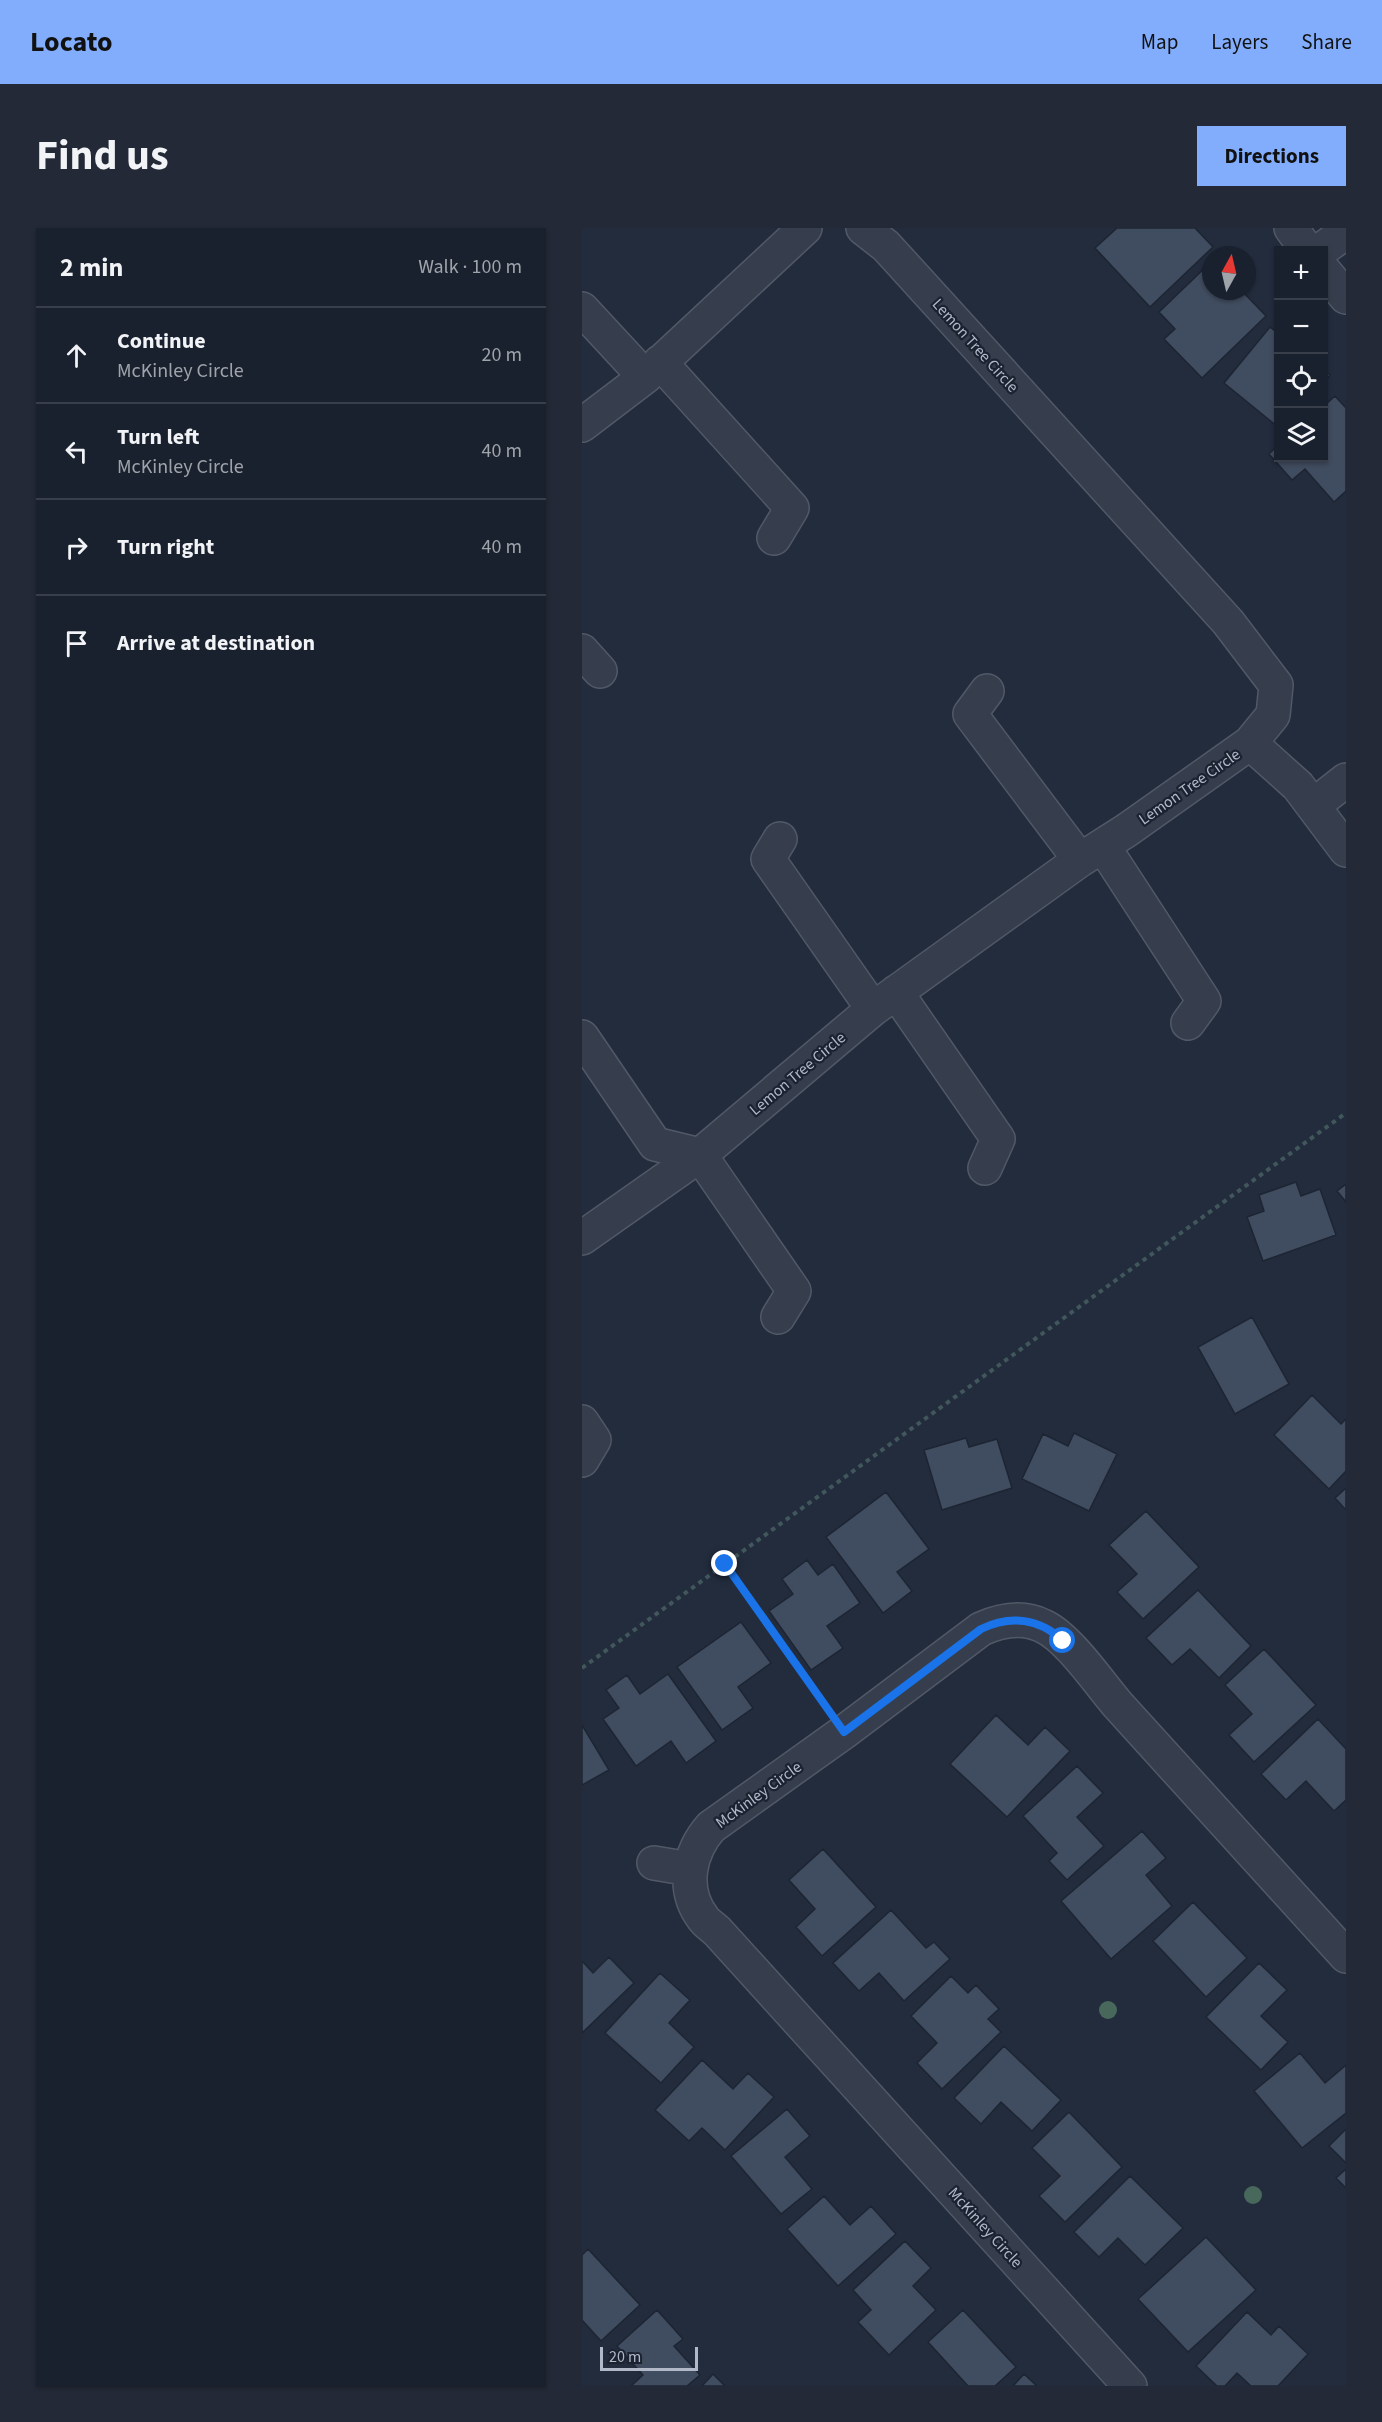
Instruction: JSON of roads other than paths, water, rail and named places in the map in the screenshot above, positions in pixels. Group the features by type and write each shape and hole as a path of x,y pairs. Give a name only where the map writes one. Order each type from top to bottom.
{"street":[{"path":"582,425 652,370 805,228"},
{"name":"Lemon Tree Circle","path":"582,1238 700,1155 885,1001 1250,743 1273,715 1276,685 1228,621 886,246 862,228"},
{"path":"1291,228 1304,246"},
{"path":"1327,246 1346,232"},
{"path":"1328,277 1346,297"},
{"path":"582,309 652,370 792,508 774,538"},
{"path":"987,691 970,714 1092,853 1204,1001 1188,1023"},
{"path":"1250,743 1298,786 1346,850"},
{"path":"1313,806 1346,780"},
{"path":"780,839 768,859 998,1139 985,1168"},
{"path":"582,1037 655,1144 700,1155 794,1291 778,1317"},
{"path":"582,1422 594,1440 582,1460"},
{"name":"McKinley Circle","path":"1130,2386 703,1918 689,1884 690,1869 699,1844 711,1827 844,1732 981,1629 1023,1608 1063,1641 1346,1956"},
{"path":"654,1863 690,1869"}]}
